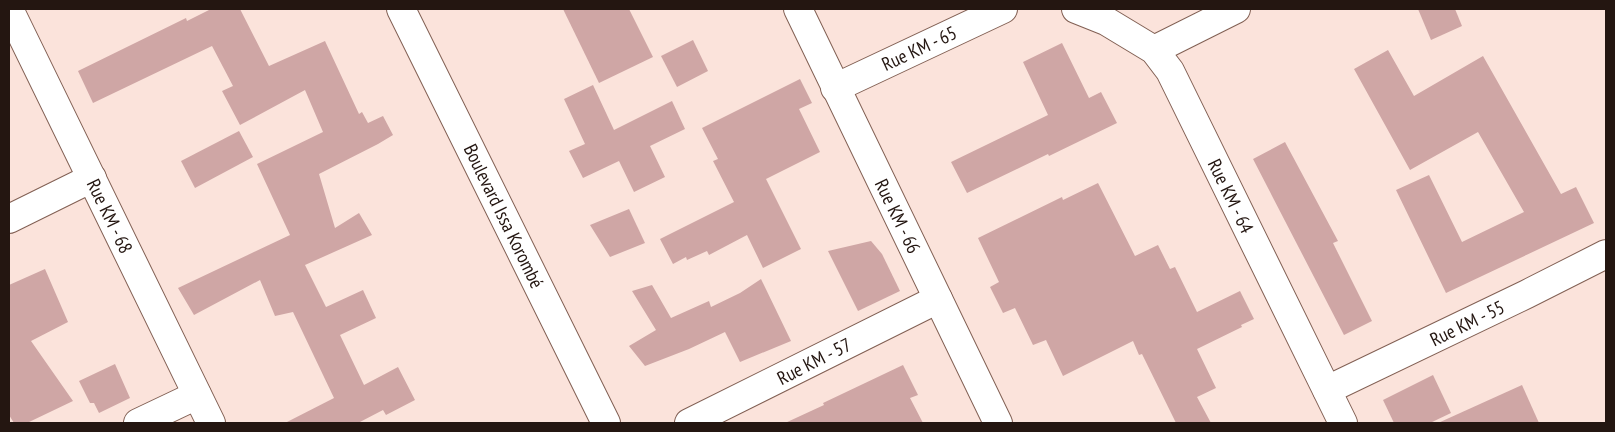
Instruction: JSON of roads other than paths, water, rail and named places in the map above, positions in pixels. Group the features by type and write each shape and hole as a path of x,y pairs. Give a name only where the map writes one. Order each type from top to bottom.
{"street":[{"name":"Rue KM - 68","path":"9,9 211,423"},
{"name":"Boulevard Issa Korombé","path":"401,9 606,423"},
{"name":"Rue KM - 66","path":"798,9 998,423"},
{"name":"Rue KM - 65","path":"835,88 1003,9"},
{"name":"Rue KM - 64","path":"1076,9 1106,21 1154,50 1170,71 1343,423"},
{"path":"1154,50 1236,9"},
{"path":"9,219 92,178"},
{"name":"Rue KM - 55","path":"1327,390 1606,254"},
{"name":"Rue KM - 57","path":"689,423 938,299"},
{"path":"138,423 197,395"}]}
